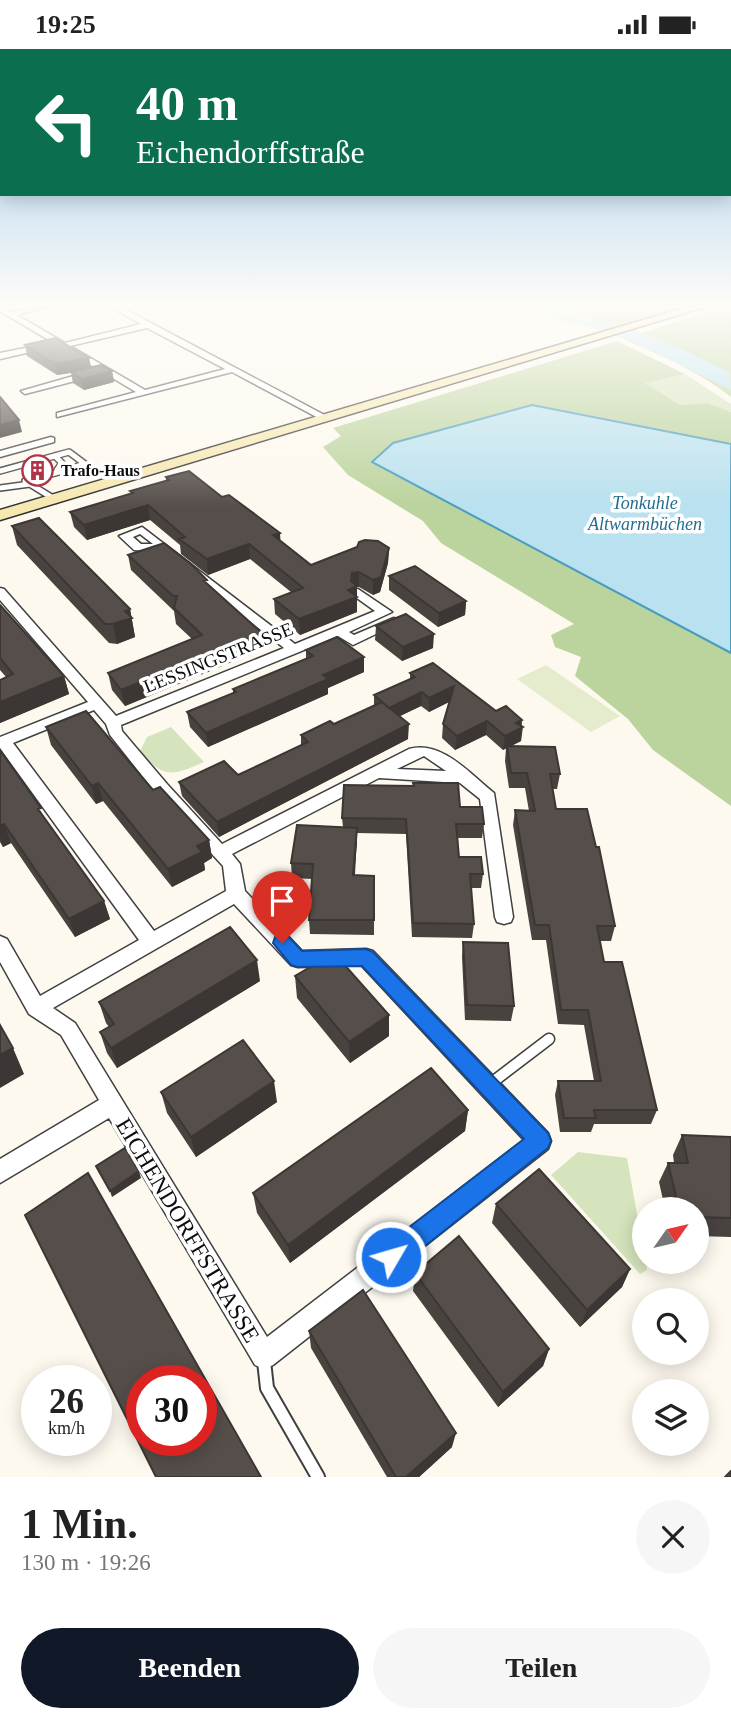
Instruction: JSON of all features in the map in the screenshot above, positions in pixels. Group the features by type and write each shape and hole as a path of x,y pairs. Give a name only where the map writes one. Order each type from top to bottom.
{"main road":[{"path":"0,515 478,374"}],"street":[{"path":"25,391 93,374"},
{"path":"113,374 144,393"},
{"path":"60,415 217,374"},
{"path":"243,374 327,419"},
{"path":"0,454 51,440"},
{"path":"163,548 293,649"},
{"path":"0,592 113,723 115,732 161,787 231,864 236,894 36,1007 0,944"},
{"name":"LESSINGSTRASSE","path":"113,723 385,612 358,593"},
{"path":"97,704 2,742 152,943"},
{"path":"221,852 415,753 424,751 434,754 488,797 504,917"},
{"path":"377,772 464,778"},
{"name":"EICHENDORFFSTRASSE","path":"36,1007 68,1029 264,1356 540,1141 366,957 298,959 236,894"},
{"path":"0,1172 112,1104"}],"lane":[{"path":"0,471 69,451 85,464 0,488"},
{"path":"55,456 62,464 57,470 59,472"},
{"path":"18,483 33,483 56,500"},
{"path":"488,1086 549,1039"},
{"name":"EICHENDORFFSTRASSE","path":"264,1356 267,1388 318,1477"}],"green space":[{"path":"510,374 684,374 645,383 680,405 708,403 731,412 731,444 573,412 372,462 731,653 731,806 653,750 628,719 575,676 581,657 555,647 551,635 574,624 441,543 423,521 348,475 323,447 341,436 333,428"},
{"path":"685,374 731,404 731,412 708,403 680,405 644,383"},
{"path":"696,374 731,374 731,397"},
{"path":"546,665 620,716 591,732 517,679"},
{"path":"171,727 204,762 184,770 169,772 155,767 148,760 140,751 147,737"},
{"path":"578,1152 627,1158 634,1197 632,1265 551,1175"}],"water":[{"name":"Tonkuhle Altwarmbüchen","path":"532,405 731,444 731,653 372,462 393,443"}],"building":[{"path":"74,374 102,374 82,379"},
{"path":"0,397 19,420 0,425"},
{"path":"189,471 222,497 229,495 280,533 273,535 311,565 357,547 359,542 378,541 389,548 381,577 373,580 359,572 352,573 351,581 357,586 348,590 357,597 299,619 274,599 303,588 249,544 207,559 179,539 185,537 148,505 84,525 70,512 133,493 130,491 169,480 166,477"},
{"path":"39,518 130,609 125,611 132,618 105,624 12,526"},
{"path":"164,543 191,564 207,580 204,581 262,633 121,690 108,673 202,635 174,608 177,596 173,596 128,555"},
{"path":"415,566 466,601 439,613 389,576"},
{"path":"0,605 64,676 0,702 0,680 13,674 0,658"},
{"path":"406,614 434,634 403,647 376,626"},
{"path":"337,637 364,657 323,675 328,679 206,733 187,712 236,692 233,689 313,656 306,650"},
{"path":"433,663 496,711 506,706 522,720 516,723 523,727 505,736 487,721 457,736 443,724 454,686 429,698 422,692 389,708 374,695 415,677 410,673"},
{"path":"382,702 409,724 217,822 179,782 224,761 238,775 308,742 301,735 330,721 334,724"},
{"path":"86,711 153,790 160,787 209,840 197,846 202,852 168,869 98,783 92,786 46,727"},
{"path":"507,746 555,747 560,774 550,774 556,809 587,809 596,847 599,847 615,926 597,926 604,962 622,962 657,1110 594,1110 596,1118 564,1118 558,1081 601,1081 588,1010 561,1010 549,925 535,925 515,810 535,811 527,773 511,773"},
{"path":"0,750 41,808 38,809 104,901 69,919 4,824 0,826"},
{"path":"413,783 458,783 460,807 482,807 484,824 456,824 459,857 481,857 483,874 470,874 474,924 413,923 406,819 342,818 344,785 414,786"},
{"path":"297,825 357,828 353,875 374,876 374,920 309,920 313,864 291,863"},
{"path":"230,927 257,960 111,1048 100,1032 114,1024 99,1002"},
{"path":"463,942 508,943 514,1006 467,1005"},
{"path":"334,953 389,1015 349,1042 295,976"},
{"path":"0,1025 13,1048 0,1055"},
{"path":"243,1040 274,1081 191,1137 161,1092"},
{"path":"431,1068 468,1110 288,1245 253,1193"},
{"path":"682,1135 731,1137 731,1218 709,1217 709,1197 676,1197 668,1163 688,1163"},
{"path":"125,1148 139,1171 110,1191 96,1166"},
{"path":"539,1169 630,1269 587,1310 496,1204"},
{"path":"88,1173 197,1365 126,1365 126,1417 112,1389 112,1365 100,1365 25,1215"},
{"path":"459,1236 549,1349 503,1392 415,1273"},
{"path":"363,1290 456,1433 406,1477 396,1477 309,1331"},
{"path":"217,1400 261,1477 156,1477 146,1456 217,1456"}],"waterway":[{"path":"715,374 731,384"}],"place":[{"name":"Trafo-Haus","path":"38,470"}],"route":[{"path":"282,943 298,959 366,957 540,1141 391,1257"}]}
